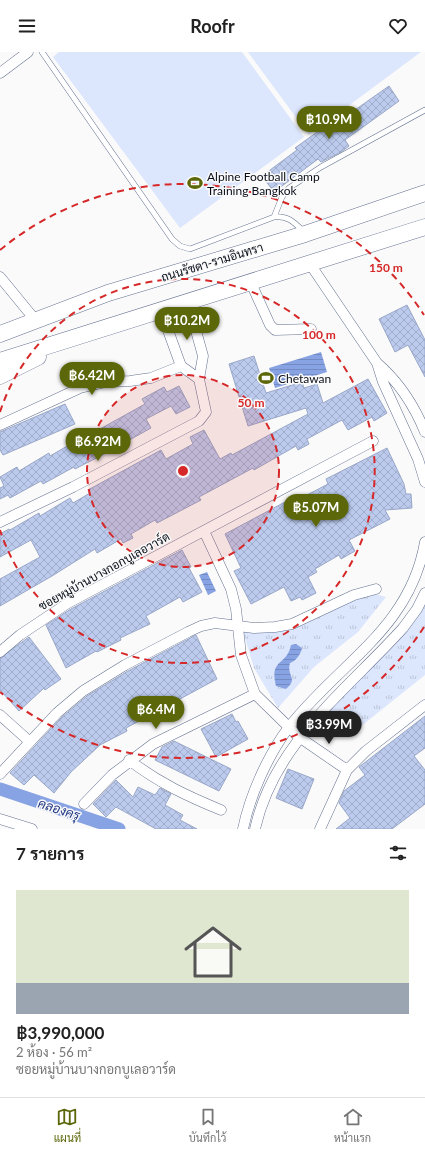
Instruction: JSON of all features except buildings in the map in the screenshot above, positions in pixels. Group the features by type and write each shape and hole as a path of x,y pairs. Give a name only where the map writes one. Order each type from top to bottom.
{"main road":[{"name":"ถนนรัชดา-รามอินทรา","path":"0,334 58,310 108,293 305,234 425,193"},
{"path":"0,361 425,227"},
{"path":"0,325 58,310"},
{"path":"0,376 79,337"}],"street":[{"path":"0,73 28,52"},
{"path":"310,264 346,315 377,363 383,382 418,459 425,482"},
{"path":"0,277 32,316"},
{"path":"251,283 270,325 275,330 311,329"},
{"path":"0,522 73,487 199,421 206,412 199,379 203,356 188,302"},
{"path":"161,311 182,366 199,379"},
{"path":"377,363 392,376 404,392 425,432"},
{"path":"0,424 80,388 106,382 151,378 182,366"},
{"name":"ซอยหมู่บ้านบางกอกบูเลอวาร์ด","path":"0,652 20,635 68,603 373,441"},
{"path":"204,531 231,589 238,625 241,655 254,694 299,737 347,770"},
{"path":"243,829 254,793 268,762 289,728 330,683 390,622 405,600 416,576 425,542"},
{"path":"0,774 56,713 83,691 125,665 201,626 215,623 275,627 292,624 354,595 376,589"},
{"path":"255,829 274,777 299,737 403,628 417,609 425,593"},
{"path":"84,804 112,775 130,760 154,744 254,694"},
{"path":"320,829 347,770 366,751 425,705"},
{"path":"0,715 29,742"},
{"path":"130,760 158,781 181,794 221,810"},
{"path":"0,819 32,829"}],"lane":[{"path":"42,52 172,239 180,246 190,249 274,217 281,216 290,219 305,234"},
{"path":"274,217 282,197 289,188 321,167 425,110"}],"green space":[{"name":"Alpine Football Camp Training Bangkok","path":"59,52 242,52 304,137 180,228 53,57"},
{"path":"248,52 421,52 309,135"},
{"path":"375,594 386,597 358,632 314,667 278,708 254,668 242,628 279,630 357,597"},
{"path":"425,599 425,675 355,731 322,735 315,724"}],"water":[{"path":"321,352 327,372 275,388 269,368"},
{"path":"207,572 216,591 208,595 199,575"},
{"path":"296,644 302,648 298,657 290,663 289,667 292,682 286,689 276,686 274,677 277,666 289,652 291,645"}],"waterway":[{"name":"คลองครุ","path":"0,789 119,829"}],"place":[{"name":"Alpine Football Camp Training Bangkok","path":"195,183"},
{"name":"Chetawan","path":"266,378"}]}
